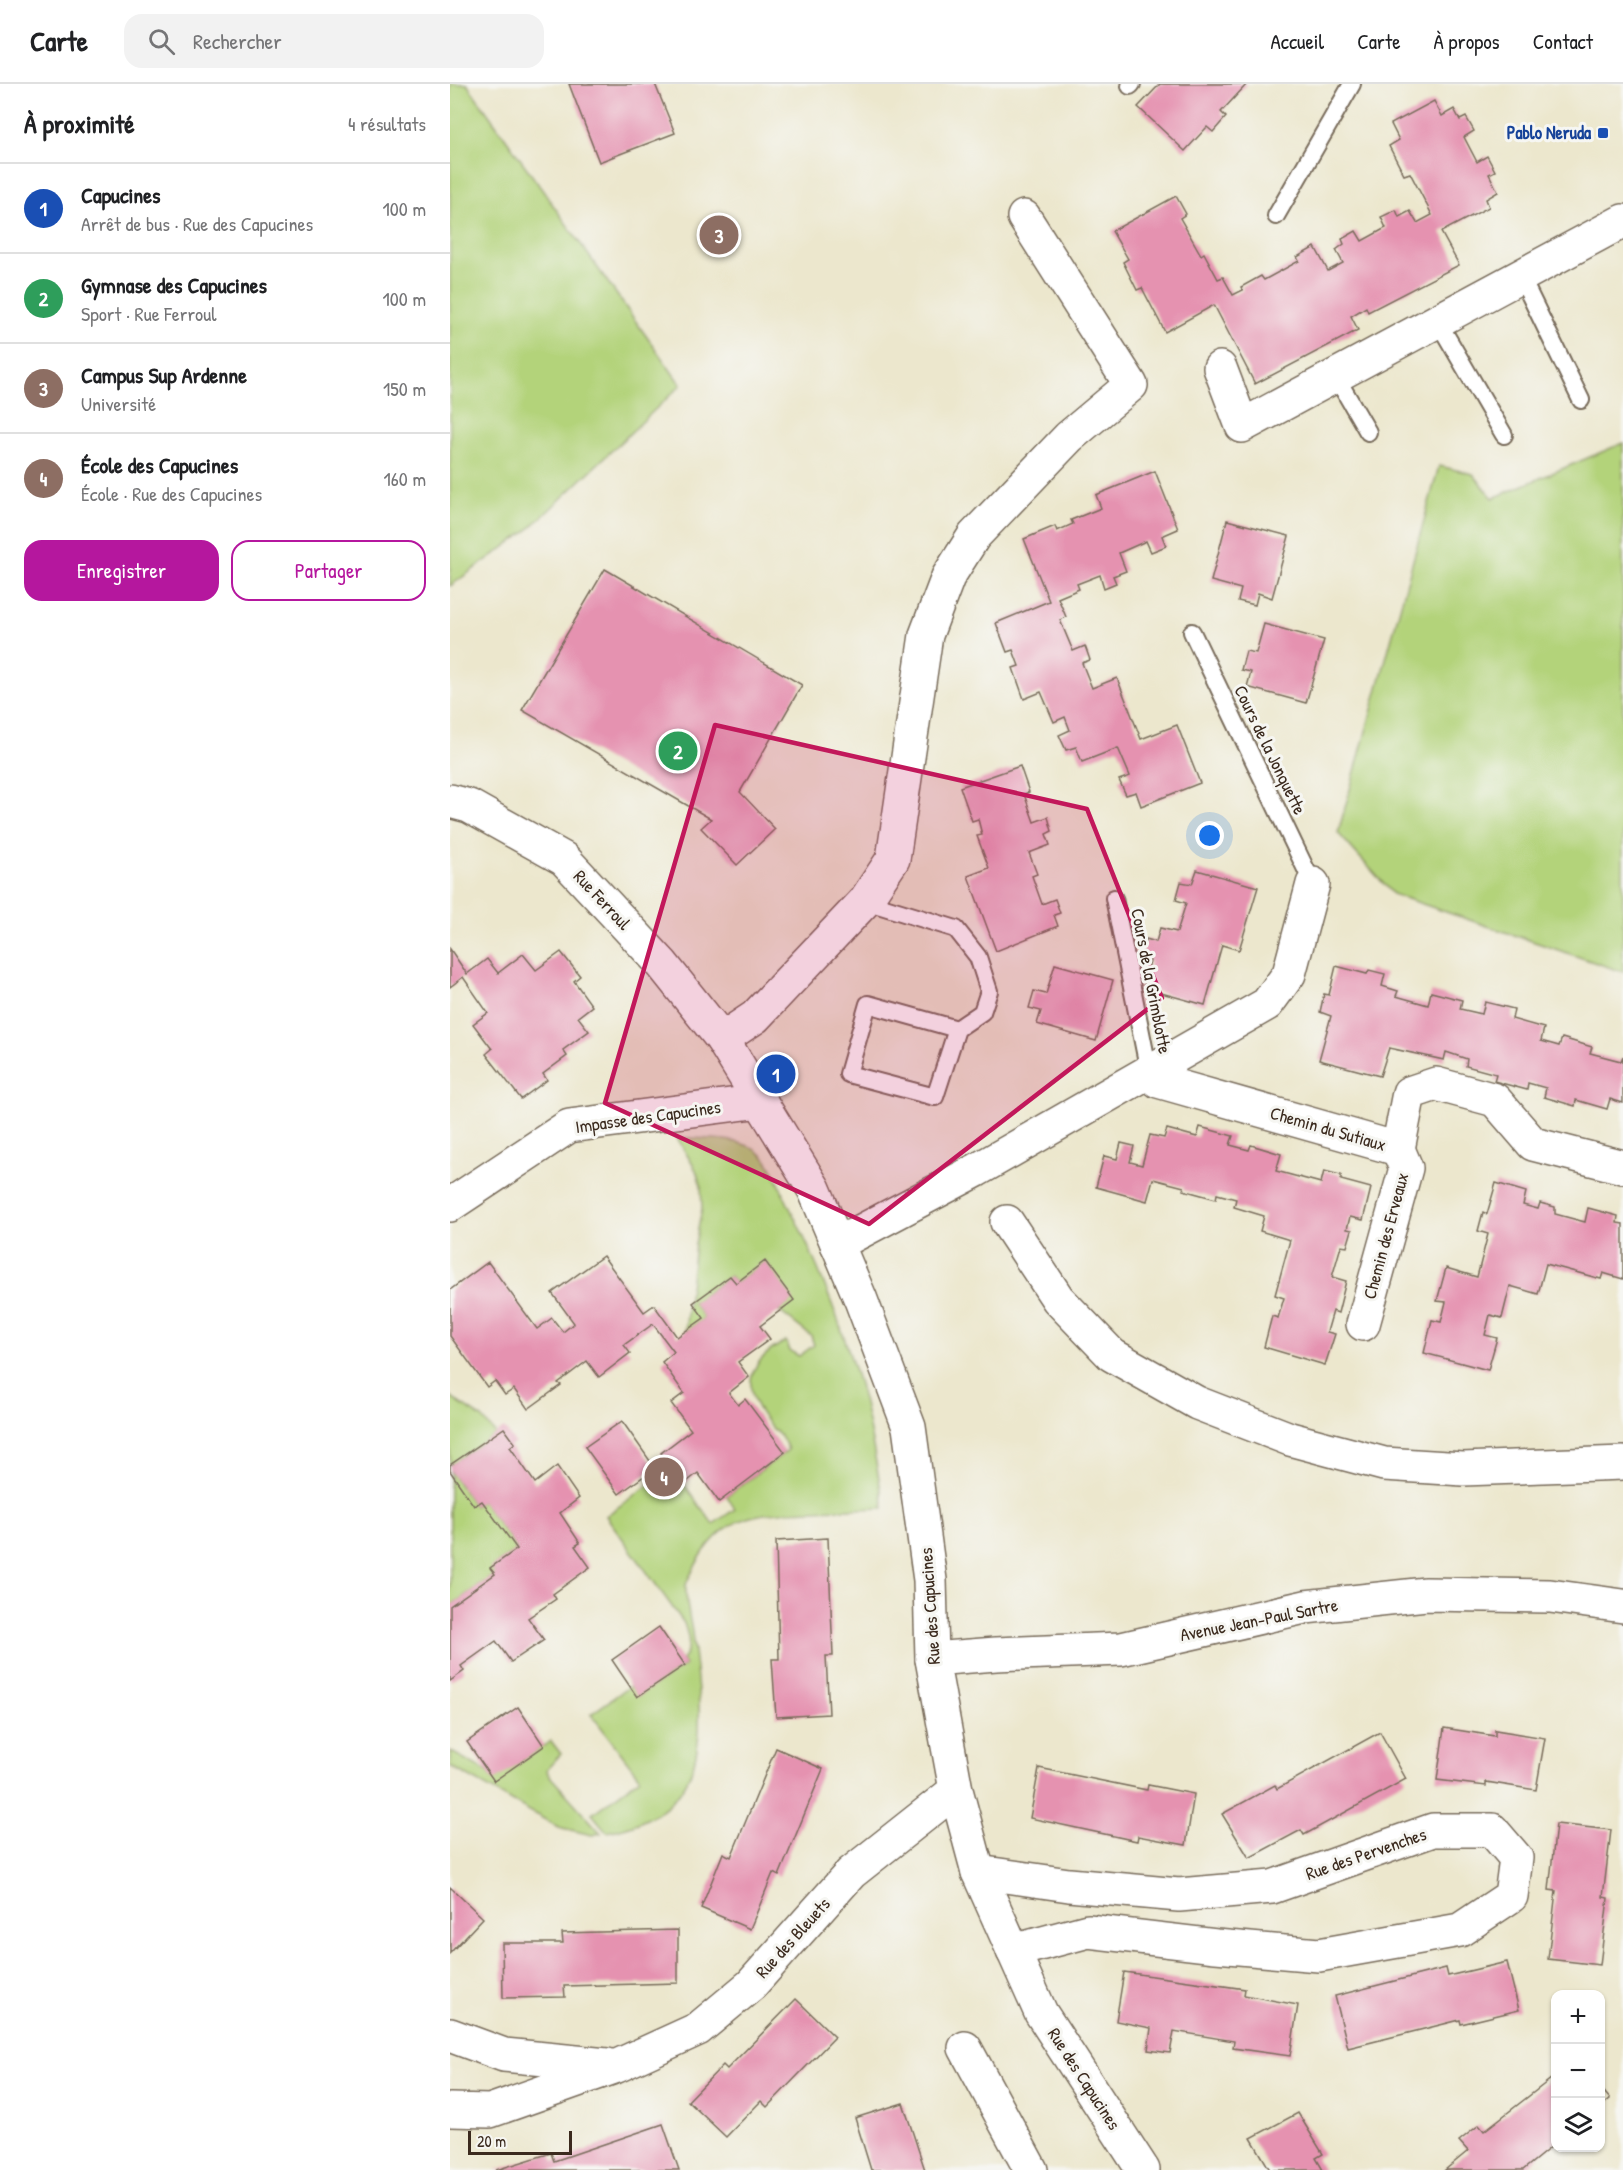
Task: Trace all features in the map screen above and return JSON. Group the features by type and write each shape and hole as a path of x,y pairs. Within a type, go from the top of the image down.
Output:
{"street":[{"path":"722,1039 755,1017 865,901 893,859 926,635 948,577 974,536 1061,445 1131,385 1024,217"},
{"path":"1220,368 1242,426 1623,221"},
{"name":"Rue Ferroul","path":"450,801 469,806 564,859 662,964 722,1039"},
{"path":"837,1244 978,1170 1267,1004 1289,974 1313,884"},
{"name":"Rue des Capucines","path":"722,1039 814,1189 861,1300 909,1427 930,1580 933,1659 956,1790 978,1872 1041,2013 1143,2170"},
{"name":"Chemin du Sutiaux","path":"1149,1072 1158,1081 1398,1149 1409,1093 1436,1084 1495,1100 1533,1143 1623,1167"},
{"name":"Impasse des Capucines","path":"450,1205 570,1126 761,1101"},
{"name":"Chemin des Erveaux","path":"1363,1324 1406,1168 1398,1149"},
{"path":"1007,1222 1058,1299 1112,1355 1197,1403 1290,1439 1384,1464 1464,1468 1623,1462"},
{"name":"Avenue Jean-Paul Sartre","path":"933,1659 1121,1648 1305,1607 1426,1594 1550,1596 1623,1606"},
{"name":"Rue des Bleuets","path":"450,2110 490,2111 617,2066 698,2029 751,1985 851,1873 956,1790"},
{"name":"Rue des Pervenches","path":"978,1872 1070,1885 1179,1895 1272,1887 1433,1830 1492,1830 1516,1858 1511,1896 1460,1930 1319,1955 1088,1931 1013,1951"},
{"path":"450,2035 504,2055 617,2066"},
{"path":"965,2048 1031,2170"}],"lane":[{"path":"1276,216 1352,84"},
{"path":"1520,275 1581,400"},
{"path":"1437,320 1504,435"},
{"path":"1335,375 1368,432"},
{"name":"Cours de la Jonquette","path":"1192,632 1313,884"},
{"name":"Cours de la Grimblotte","path":"1114,898 1149,1072"},
{"path":"865,901 956,929 978,957 988,991 982,1012 957,1029 935,1096 848,1074 868,1004 957,1029"}],"highlighted area":[{"path":"715,725 1087,809 1162,998 869,1224 605,1103"}],"green space":[{"path":"450,84 467,84 681,385 527,531 450,586"},
{"path":"1623,443 1623,972 1393,894 1338,833 1439,466 1473,474 1493,498"},
{"path":"677,1138 732,1141 753,1148 766,1159 819,1271 852,1361 867,1414 884,1508 762,1514 729,1526 709,1545 686,1586 699,1698 696,1757 686,1782 670,1804 644,1820 607,1832 592,1814 640,1778 591,1714 630,1686 638,1696 685,1665 682,1660 689,1642 684,1623 606,1516 672,1468 713,1524 735,1509 727,1496 788,1450 782,1437 772,1428 754,1399 751,1388 755,1367 762,1358 786,1341 790,1351 799,1356 814,1345 811,1336 779,1311 793,1300 765,1261 736,1283 730,1276 693,1303 704,1318 685,1332 695,1244 702,1209 701,1186 696,1170"},
{"path":"450,1397 482,1418 496,1434 450,1465"},
{"path":"450,1471 474,1506 482,1501 517,1549 491,1568 495,1574 450,1606"},
{"path":"551,1741 561,1754 547,1769 548,1774 601,1833 592,1835 558,1827 450,1766 450,1751 488,1772 494,1780"}],"building":[{"path":"569,84 655,84 675,133 599,162"},
{"path":"1160,84 1247,84 1221,112 1226,117 1213,132 1207,127 1185,151 1138,107"},
{"path":"1434,101 1442,116 1454,109 1460,120 1466,117 1474,131 1464,137 1477,162 1487,156 1495,171 1489,174 1498,192 1486,199 1489,207 1441,232 1459,265 1368,312 1366,307 1351,316 1358,330 1255,384 1214,305 1165,332 1142,288 1137,290 1123,262 1128,259 1112,231 1176,196 1186,214 1180,218 1201,255 1204,253 1218,279 1223,277 1233,295 1243,290 1241,287 1261,276 1264,280 1299,261 1297,257 1315,247 1328,271 1343,263 1336,250 1344,244 1342,239 1356,231 1362,241 1386,228 1381,217 1396,210 1399,217 1410,211 1417,223 1432,215 1410,173 1404,175 1389,146 1399,140 1391,124"},
{"path":"1155,471 1178,529 1162,536 1166,546 1151,552 1146,541 1119,553 1126,571 1113,576 1116,583 1104,588 1100,575 1077,584 1079,589 1058,598 1066,617 1060,620 1073,651 1085,646 1090,660 1082,663 1092,688 1117,678 1141,739 1177,725 1200,783 1141,806 1136,792 1126,795 1119,780 1130,776 1118,748 1082,762 1076,747 1066,750 1059,735 1070,730 1065,717 1054,722 1041,692 1024,699 1013,668 1019,666 1013,650 1007,652 996,623 1049,601 1024,539 1055,526 1057,531 1073,524 1071,520 1101,508 1096,495"},
{"path":"1227,520 1289,536 1272,598 1258,593 1255,605 1238,601 1241,589 1211,581"},
{"path":"605,569 802,685 740,792 775,829 737,865 701,828 711,819 522,710"},
{"path":"1264,624 1324,640 1306,703 1247,687 1251,672 1241,670 1246,651 1256,653"},
{"path":"1020,766 1029,792 1024,794 1034,822 1048,817 1052,831 1046,834 1050,845 1029,853 1037,874 1032,876 1042,904 1055,899 1060,913 1054,915 1058,926 996,951 968,876 989,868 977,836 982,835 978,819 972,821 960,787"},
{"path":"1197,870 1258,887 1239,950 1222,945 1205,1005 1143,988 1150,961 1140,957 1146,939 1156,942 1160,928 1177,932 1186,903 1176,900 1181,882 1192,884"},
{"path":"450,949 467,974 487,959 498,973 523,954 536,970 561,952 580,976 574,981 592,1006 578,1017 589,1031 563,1050 567,1056 543,1074 547,1080 521,1099 486,1054 492,1049 473,1024 488,1013 463,977 450,987"},
{"path":"1055,964 1113,980 1096,1041 1037,1024 1041,1011 1029,1008 1034,991 1046,994"},
{"path":"1336,966 1367,974 1369,970 1385,974 1382,986 1398,991 1396,996 1428,1005 1431,992 1462,1000 1460,1009 1482,1014 1485,1002 1514,1009 1512,1019 1544,1028 1541,1041 1559,1046 1562,1038 1592,1047 1590,1053 1621,1061 1623,1056 1623,1103 1610,1099 1607,1109 1576,1100 1575,1106 1544,1097 1546,1088 1528,1083 1527,1090 1494,1081 1496,1074 1466,1066 1467,1059 1446,1052 1444,1060 1389,1048 1380,1076 1319,1060 1331,1016 1320,1012 1324,994 1329,995"},
{"path":"1200,1127 1233,1136 1230,1145 1249,1150 1251,1145 1281,1154 1276,1171 1321,1183 1324,1171 1341,1175 1341,1180 1371,1188 1363,1220 1350,1217 1347,1229 1352,1230 1347,1247 1341,1246 1332,1277 1346,1281 1338,1313 1333,1311 1327,1332 1335,1334 1325,1365 1264,1347 1272,1316 1278,1318 1284,1298 1275,1295 1290,1240 1260,1231 1264,1216 1234,1207 1236,1199 1217,1194 1216,1199 1153,1179 1147,1201 1096,1187 1104,1156 1117,1159 1121,1143 1134,1146 1130,1162 1142,1165 1150,1135 1164,1138 1167,1129 1197,1137"},
{"path":"1496,1183 1526,1192 1523,1205 1538,1209 1540,1203 1555,1207 1555,1214 1585,1222 1588,1208 1618,1216 1617,1223 1623,1224 1623,1279 1603,1273 1601,1279 1546,1264 1538,1294 1510,1286 1502,1318 1490,1315 1485,1335 1497,1338 1488,1370 1424,1353 1432,1320 1441,1322 1446,1302 1437,1301 1446,1268 1477,1277 1488,1234 1478,1231 1483,1212 1487,1214"},
{"path":"603,1256 644,1312 654,1305 677,1337 704,1318 693,1303 730,1276 736,1283 765,1261 794,1300 760,1326 770,1339 738,1362 749,1377 729,1393 738,1405 745,1399 785,1452 719,1502 698,1473 684,1484 661,1453 691,1430 671,1403 684,1393 662,1362 674,1352 653,1324 624,1345 630,1353 599,1377 587,1361 558,1383 561,1385 528,1409 514,1389 505,1395 495,1381 487,1387 450,1336 450,1290 488,1262 537,1329 552,1318 563,1332 574,1323 552,1293"},
{"path":"622,1421 655,1468 619,1494 585,1447"},
{"path":"504,1428 515,1443 510,1447 535,1483 557,1466 579,1498 560,1513 580,1543 575,1546 590,1567 553,1594 556,1599 528,1618 544,1640 511,1662 496,1641 461,1666 464,1671 450,1681 450,1606 495,1574 490,1568 517,1549 482,1501 474,1506 450,1471 450,1465"},
{"path":"828,1538 833,1656 826,1656 829,1714 776,1717 772,1659 779,1659 776,1541"},
{"path":"659,1627 685,1665 637,1697 612,1660"},
{"path":"518,1707 544,1746 494,1781 467,1742"},
{"path":"1444,1728 1495,1736 1495,1730 1545,1738 1536,1790 1486,1782 1486,1786 1437,1780"},
{"path":"1380,1732 1406,1779 1304,1835 1301,1830 1249,1858 1222,1814 1275,1785 1277,1789"},
{"path":"776,1748 823,1769 779,1876 773,1873 750,1929 701,1908 723,1853 731,1857"},
{"path":"1039,1768 1147,1790 1148,1785 1194,1794 1186,1845 1138,1836 1137,1841 1030,1818"},
{"path":"1556,1824 1611,1830 1603,1897 1608,1898 1600,1965 1548,1959 1556,1891 1549,1890"},
{"path":"450,1887 483,1918 450,1953"},
{"path":"678,1930 678,1983 564,1986 565,1997 503,1998 502,1943 563,1943 562,1933"},
{"path":"1507,1962 1519,2010 1461,2024 1460,2020 1348,2048 1335,1996 1446,1968 1448,1976"},
{"path":"1124,1972 1245,1989 1244,1995 1298,2005 1290,2056 1233,2048 1234,2041 1174,2031 1170,2053 1148,2050 1151,2028 1116,2021"},
{"path":"796,1999 835,2037 767,2107 761,2101 726,2137 688,2101 723,2065 727,2069"},
{"path":"1551,2079 1551,2147 1523,2170 1445,2170 1468,2151 1459,2141 1479,2125 1484,2131"},
{"path":"1605,2093 1610,2099 1605,2103"},
{"path":"903,2103 925,2170 871,2170 855,2118"},
{"path":"1298,2113 1323,2154 1316,2158 1323,2170 1270,2170 1251,2138"},
{"path":"663,2124 679,2170 496,2170 551,2153 554,2161"}],"place":[{"name":"Pablo Neruda","path":"1603,133"},
{"name":"Campus Sup Ardenne","path":"719,235"},
{"name":"Gymnase des Capucines","path":"678,751"},
{"name":"Capucines","path":"776,1074"},
{"name":"École des Capucines","path":"664,1477"}]}
